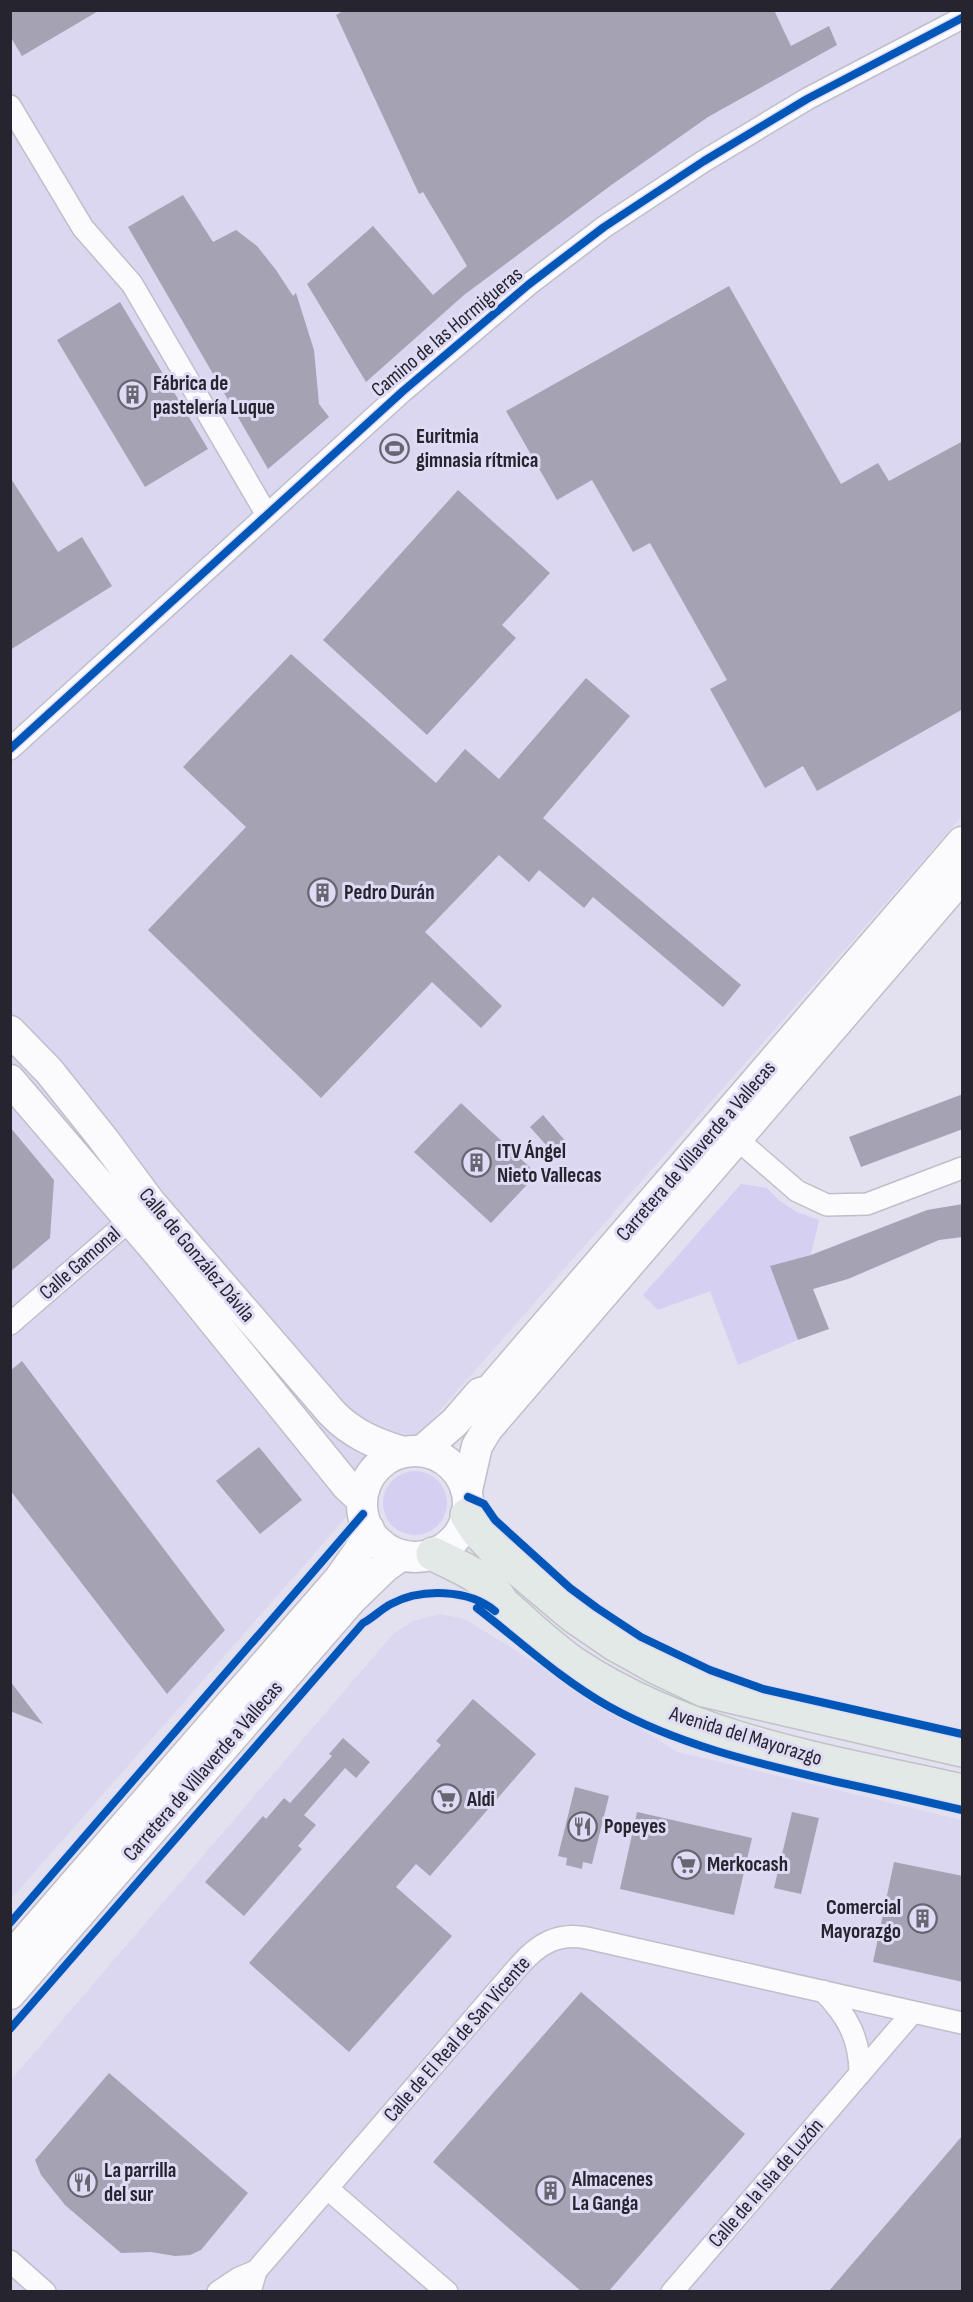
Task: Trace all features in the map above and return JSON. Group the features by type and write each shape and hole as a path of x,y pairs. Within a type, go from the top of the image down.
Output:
{"main road":[{"name":"Carretera de Villaverde a Vallecas","path":"412,1452 455,1422 480,1393 490,1390 963,842"},
{"name":"Carretera de Villaverde a Vallecas","path":"467,1502 477,1446 488,1428 963,877"},
{"name":"Calle de González Dávila","path":"10,1031 63,1088 104,1140 160,1255 347,1486 362,1500"},
{"name":"Calle de González Dávila","path":"10,1080 140,1211 338,1420 368,1440 412,1452"},
{"path":"412,1452 437,1455 450,1464 460,1476 467,1502 461,1531 449,1545 434,1554 414,1557 402,1555 383,1545 369,1529 363,1514 362,1500 366,1483 375,1469 388,1459 412,1452"},
{"name":"Avenida del Mayorazgo","path":"467,1502 478,1532 493,1548 575,1617 613,1643 656,1667 704,1690 963,1750"},
{"name":"Carretera de Villaverde a Vallecas","path":"10,1958 340,1578 359,1551 369,1529"},
{"name":"Avenida del Mayorazgo","path":"434,1554 476,1576 497,1594 501,1604 577,1666 639,1701 693,1724 786,1752 963,1791"},
{"name":"Carretera de Villaverde a Vallecas","path":"10,1994 351,1600 385,1567 402,1555"}],"street":[{"name":"Camino de las Hormigueras","path":"10,748 403,391 485,320 604,227 704,161 807,99 963,18"},
{"path":"10,106 83,228 132,284 267,515"},
{"path":"738,1140 797,1191 827,1205 867,1204 963,1168"},
{"name":"Calle Gamonal","path":"10,1324 140,1211"},
{"name":"Calle de El Real de San Vicente","path":"249,2292 256,2271 525,1959 549,1941 574,1935 963,2023"},
{"path":"823,1991 837,2005 853,2029 860,2057 860,2074"},
{"name":"Calle de la Isla de Luzón","path":"672,2292 914,2012"},
{"path":"328,2189 447,2292"},
{"path":"10,2261 45,2292"},
{"name":"Calle de El Real de San Vicente","path":"218,2292 239,2278 256,2271"}],"shaded area":[{"path":"11,11 962,11 962,816 11,1899"},
{"path":"741,1184 767,1188 780,1201 797,1212 819,1220 811,1255 771,1267 798,1340 738,1365 710,1291 658,1310 643,1295"},
{"path":"409,1471 421,1471 438,1480 445,1491 447,1503 445,1515 438,1526 421,1535 409,1535 397,1530 388,1521 383,1509 383,1497 388,1485 397,1476"},
{"path":"440,1614 465,1619 678,1752 962,1820 962,2291 11,2292 11,2080 393,1634 413,1621"}],"building":[{"path":"10,10 100,10 22,56 10,36"},
{"path":"345,10 774,10 791,46 829,26 837,45 708,117 610,186 464,295 366,382 307,284 373,226 433,295 467,266 423,192 419,194 336,15"},
{"path":"183,195 213,242 236,230 257,246 293,296 296,293 314,350 319,404 329,417 268,469 128,227"},
{"path":"729,286 841,484 878,463 889,481 963,441 963,709 817,791 803,766 765,788 710,689 727,680 650,543 633,552 592,480 557,500 506,411"},
{"name":"Fábrica de pastelería Luque","path":"120,302 208,449 145,487 57,340"},
{"path":"10,477 58,552 82,537 112,586 10,650"},
{"path":"458,490 550,573 502,625 516,638 427,735 323,640"},
{"name":"Pedro Durán","path":"291,654 436,783 465,749 499,779 586,678 630,716 543,818 741,985 723,1007 593,897 584,908 539,870 529,882 499,855 425,932 502,1006 481,1028 432,982 321,1098 148,930 246,827 183,767"},
{"path":"963,1094 963,1129 861,1167 849,1137"},
{"name":"ITV Ángel Nieto Vallecas","path":"461,1103 537,1174 491,1223 414,1152"},
{"path":"543,1115 568,1144 555,1155 530,1127"},
{"path":"10,1127 54,1180 50,1238 10,1272"},
{"path":"963,1204 963,1237 939,1240 848,1279 813,1289 829,1329 798,1340 770,1266 811,1255 927,1210"},
{"path":"22,1361 225,1630 167,1694 10,1490 10,1371"},
{"path":"259,1447 302,1500 260,1534 216,1481"},
{"path":"10,1681 43,1724 10,1711"},
{"path":"473,1699 536,1754 430,1876 416,1864 396,1887 452,1936 349,2052 249,1963 441,1745 436,1741"},
{"path":"343,1738 370,1762 356,1778 345,1768 304,1815 316,1825 298,1846 302,1849 244,1916 205,1882 263,1816 266,1819 284,1798 290,1803 332,1756 329,1754"},
{"name":"Popeyes","path":"575,1787 609,1796 592,1864 583,1862 582,1869 566,1865 567,1858 558,1856"},
{"name":"Merkocash","path":"637,1812 752,1838 734,1915 620,1889"},
{"path":"792,1812 819,1818 801,1894 774,1888"},
{"name":"Comercial Mayorazgo","path":"894,1862 963,1876 963,1982 873,1962"},
{"path":"581,1992 745,2134 608,2292 582,2292 433,2162"},
{"path":"109,2073 248,2193 201,2250 190,2255 175,2256 151,2252 121,2253 65,2205 41,2175 35,2160"},
{"path":"963,2135 963,2292 828,2292"}],"cycle path":[{"path":"10,749 403,391 528,285 604,227 704,161 807,99 962,18"},
{"path":"468,1497 484,1504 495,1520 570,1588 641,1637 710,1670 763,1689 962,1734"},
{"path":"10,1923 363,1514"},
{"path":"10,2029 363,1623 391,1604 416,1595 430,1593 472,1598 495,1611"},
{"path":"477,1608 557,1672 590,1695 662,1732 775,1767 962,1810"}],"place":[{"name":"Fábrica de pastelería Luque","path":"132,395"},
{"name":"Euritmia gimnasia rítmica","path":"395,448"},
{"name":"Pedro Durán","path":"323,892"},
{"name":"ITV Ángel Nieto Vallecas","path":"476,1163"},
{"name":"Aldi","path":"446,1799"},
{"name":"Popeyes","path":"583,1826"},
{"name":"Merkocash","path":"686,1864"},
{"name":"Comercial Mayorazgo","path":"922,1919"},
{"name":"La parrilla del sur","path":"83,2182"},
{"name":"Almacenes La Ganga","path":"551,2191"}]}
